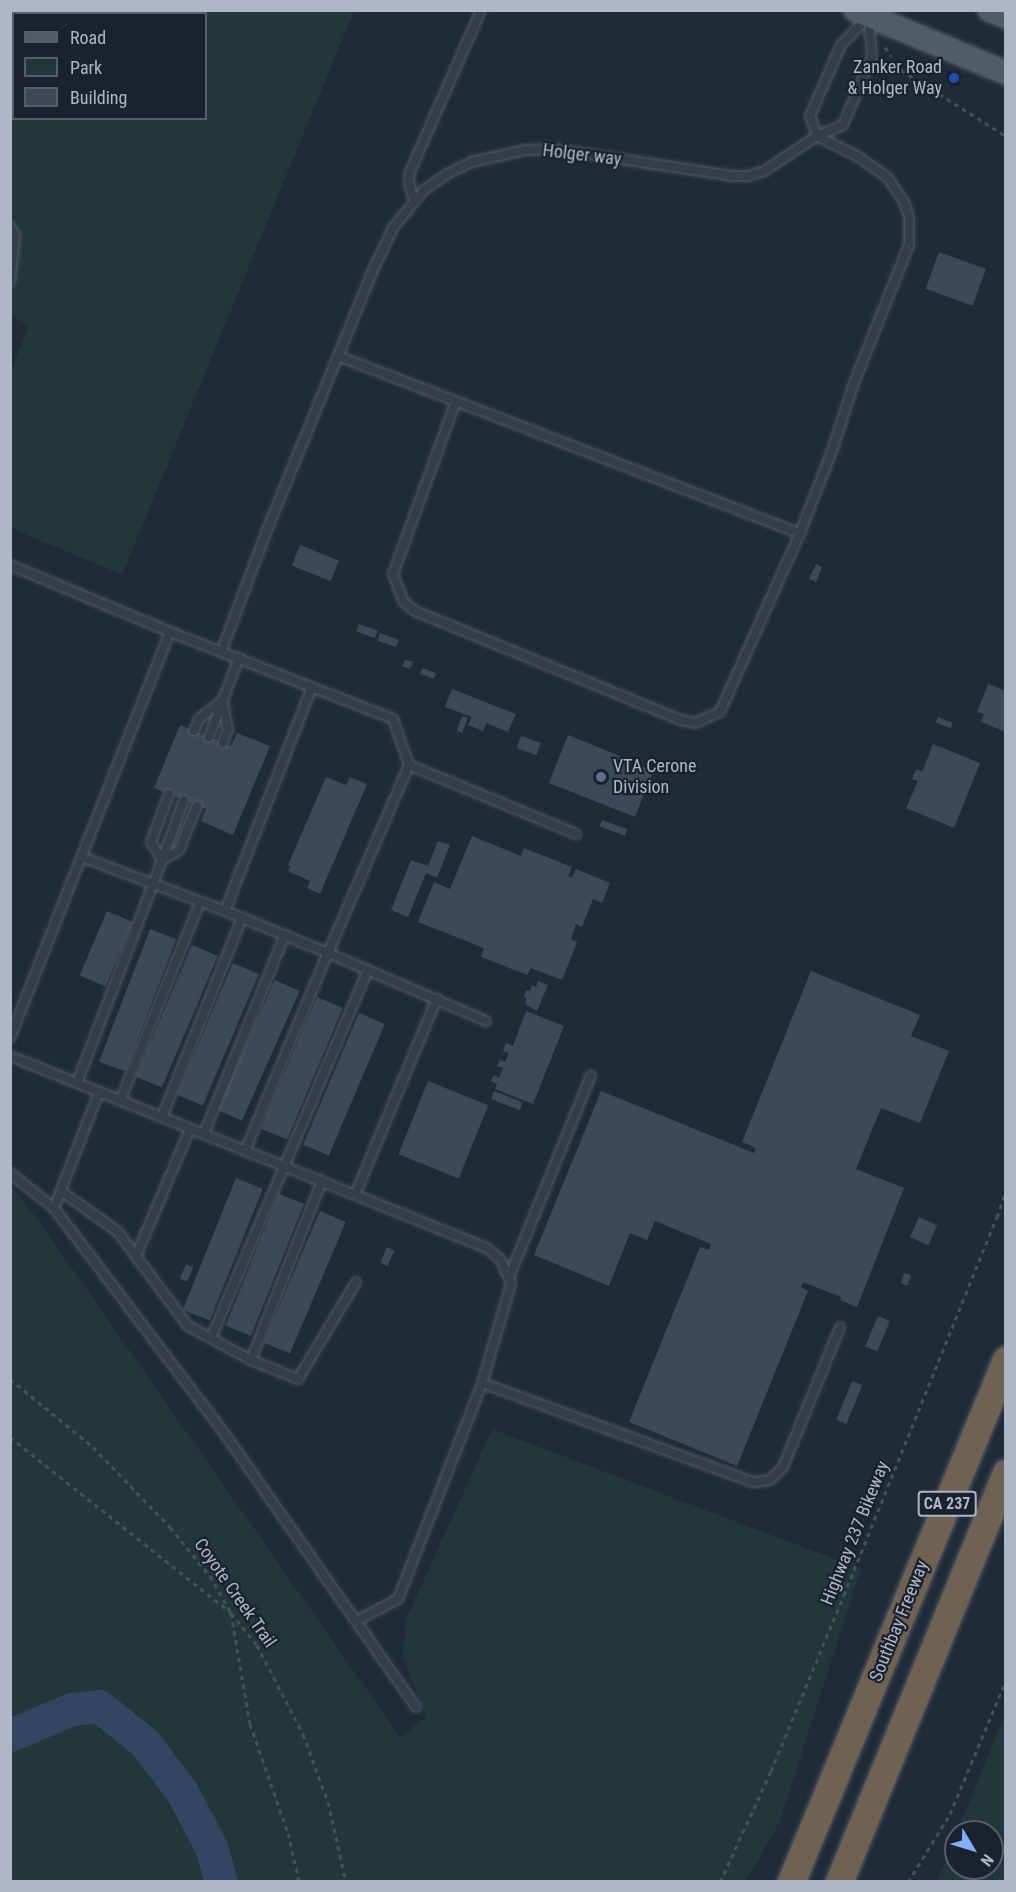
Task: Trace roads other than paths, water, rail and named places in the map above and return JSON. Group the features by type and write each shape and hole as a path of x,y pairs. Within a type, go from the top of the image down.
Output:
{"highway":[{"name":"Southbay Freeway","path":"791,1881 1005,1360"},
{"path":"838,1881 1005,1473"},
{"path":"858,1881 1005,1519"}],"main road":[{"path":"989,10 1005,17"},
{"path":"862,13 1005,73"}],"lane":[{"path":"414,201 409,182 410,172 481,10"},
{"path":"456,401 393,574 404,602 415,611 681,720 695,723 720,712 800,533 909,245 909,217 904,202 887,177 856,156 817,136 810,116 841,45 862,13"},
{"path":"817,136 843,125 873,56 862,13"},
{"name":"Holger way","path":"222,650 338,356 393,228 414,201 447,174 498,154 554,149 732,176 748,176 764,171 817,136"},
{"path":"10,226 15,236 10,282"},
{"path":"338,356 800,533"},
{"path":"10,564 170,632 222,650 393,719 409,765 245,1151"},
{"path":"10,1038 170,632"},
{"path":"209,737 238,657"},
{"path":"225,911 312,687"},
{"path":"194,731 199,719 223,701"},
{"path":"223,701 228,729 223,743"},
{"path":"409,765 576,834"},
{"path":"162,860 151,842 169,794"},
{"path":"77,1083 184,800"},
{"path":"162,860 179,850 197,806"},
{"path":"82,857 285,935 437,998 486,1021"},
{"path":"120,1101 200,902"},
{"path":"162,1117 242,918"},
{"path":"204,1134 285,935"},
{"path":"211,1338 368,970"},
{"path":"355,1195 437,998"},
{"path":"10,1056 487,1248 501,1260 510,1275"},
{"path":"356,1621 398,1599 482,1383 510,1293 510,1275 591,1076"},
{"path":"54,1208 99,1092"},
{"path":"136,1256 190,1129"},
{"path":"10,1173 54,1208 227,1437 416,1707"},
{"path":"251,1360 322,1181"},
{"path":"61,1191 118,1232 188,1326 251,1360 298,1379 356,1282"},
{"path":"482,1383 762,1483 770,1480 783,1467 840,1326"}],"waterway":[{"path":"10,1735 72,1709 99,1706 145,1743 182,1792 211,1847 221,1882"}],"place":[{"name":"Zanker Road & Holger Way","path":"954,78"},
{"name":"VTA Cerone Division","path":"601,777"}]}
